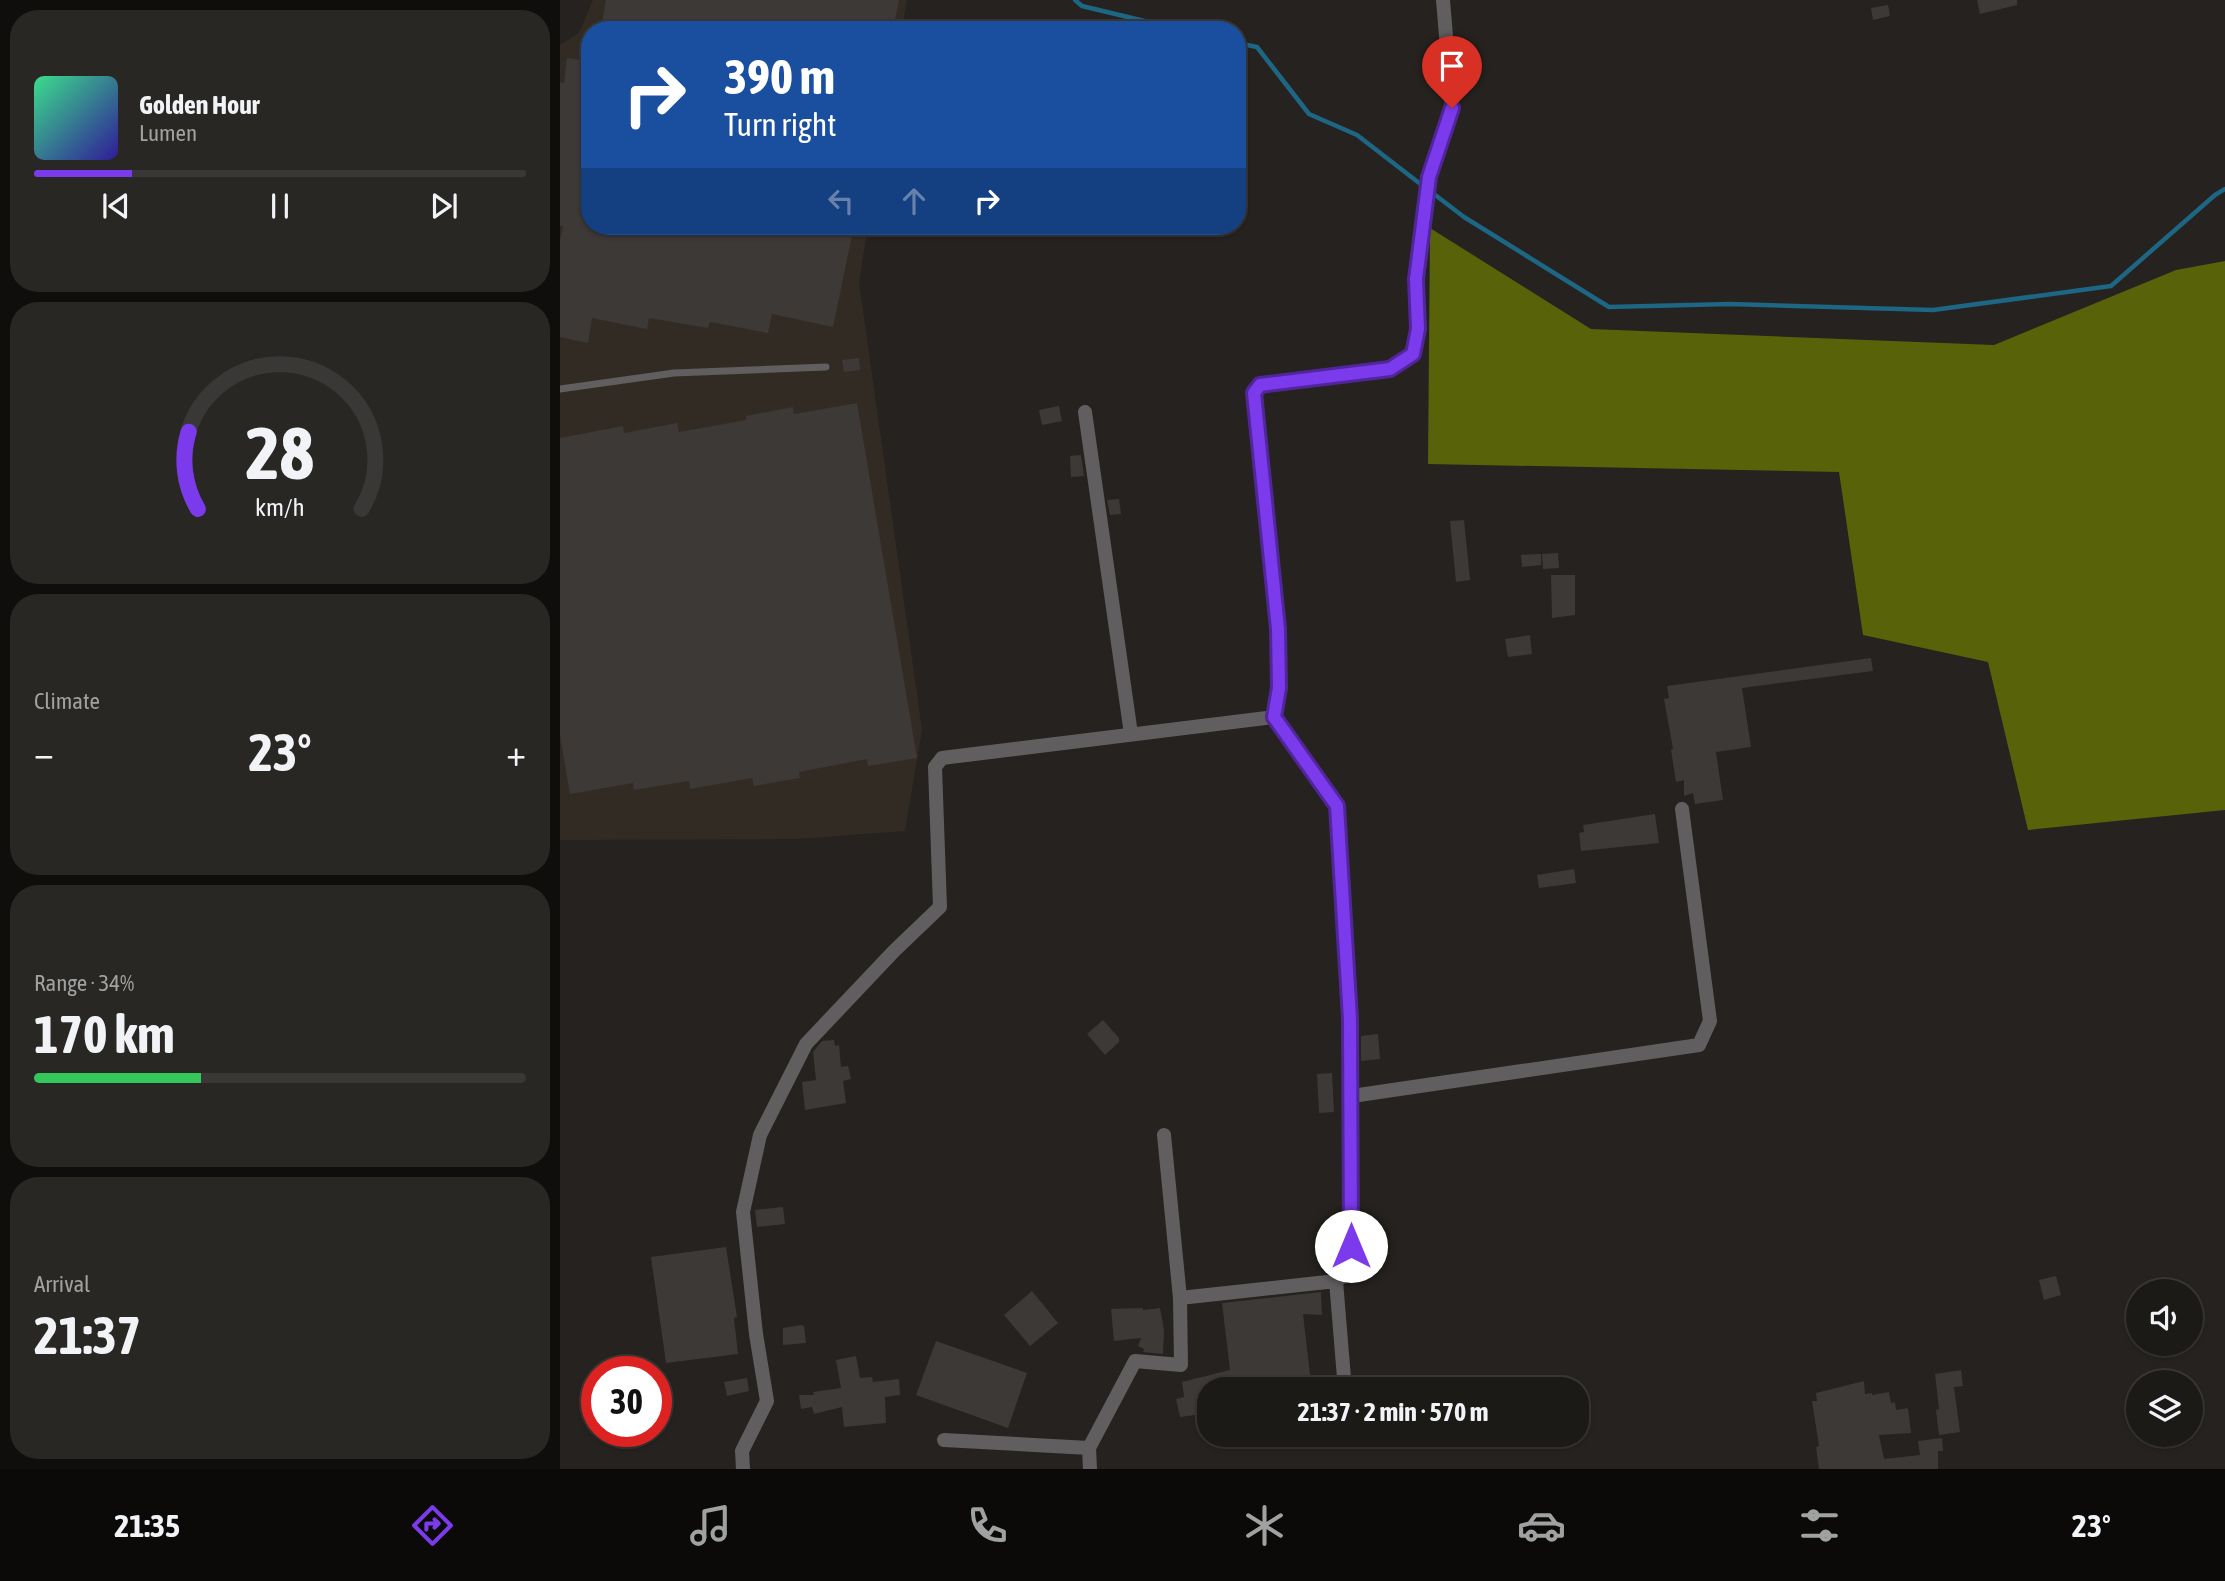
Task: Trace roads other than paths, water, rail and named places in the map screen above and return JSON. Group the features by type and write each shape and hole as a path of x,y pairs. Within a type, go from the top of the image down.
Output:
{"street":[{"path":"1180,1298 1336,1281 1351,1271 1350,1019 1337,806 1274,717 1279,688 1278,629 1254,393 1260,385 1390,369 1413,354 1418,329 1416,279 1429,177 1452,108 1443,0"},
{"path":"1085,412 1130,734"},
{"path":"743,1469 742,1451 767,1401 756,1334 743,1212 760,1135 806,1044 894,951 940,907 935,767 942,758 1274,717"},
{"path":"1352,1096 1699,1045 1710,1021 1682,809"},
{"path":"1090,1469 1089,1448 1135,1361 1181,1365 1180,1298 1164,1135"},
{"path":"1336,1281 1344,1377"},
{"path":"944,1440 1089,1448"}],"lane":[{"path":"560,389 674,373 825,367"}],"waterway":[{"path":"1075,0 1082,6 1144,21"},
{"path":"1246,45 1257,47 1309,114 1357,135 1423,186"},
{"path":"1430,191 1464,217 1609,307 1730,304 1933,310 2111,286 2225,189"}]}
